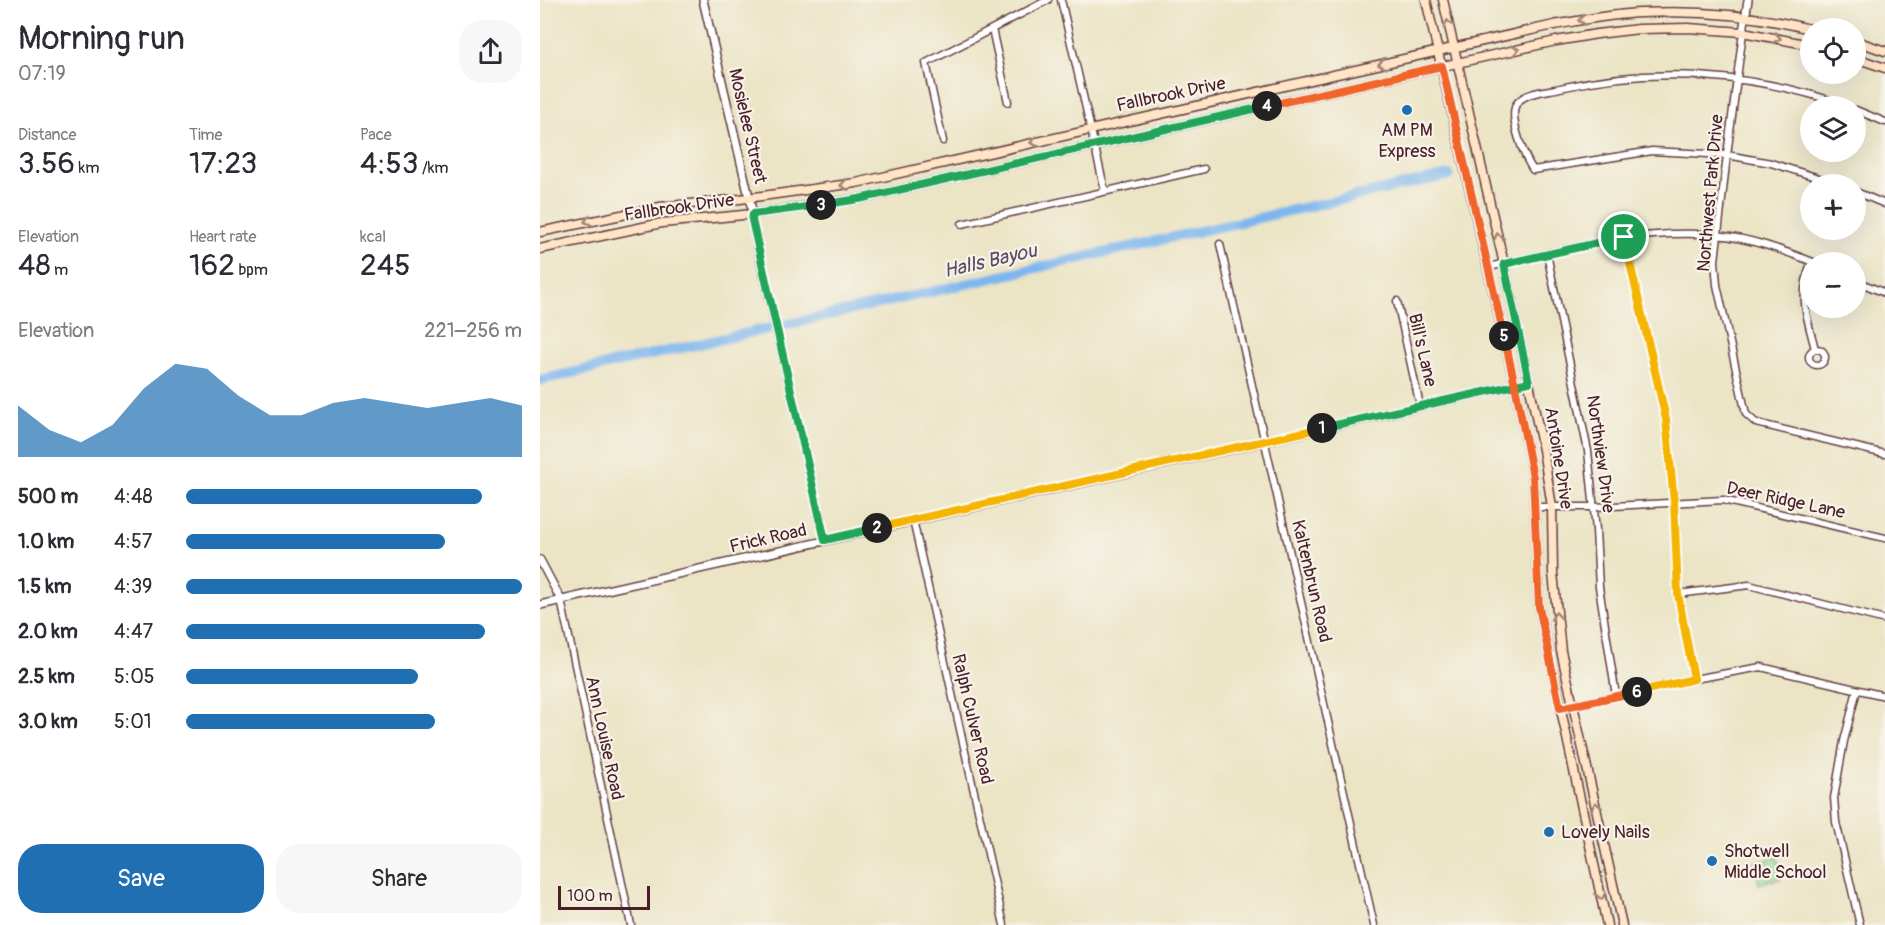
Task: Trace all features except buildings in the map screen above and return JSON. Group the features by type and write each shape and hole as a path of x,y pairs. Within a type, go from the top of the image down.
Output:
{"main road":[{"name":"Antoine Drive","path":"1426,0 1515,385 1533,477 1539,607 1607,925"},
{"name":"Antoine Drive","path":"1443,0 1544,450 1552,507 1552,573 1561,651 1622,925"},
{"name":"Fallbrook Drive","path":"540,232 660,207 749,198 856,183 1554,25 1639,13 1688,12 1745,16 1800,27"},
{"name":"Fallbrook Drive","path":"540,249 662,223 753,214 859,199 1556,41 1639,28 1688,28 1743,32 1800,43"},
{"path":"1866,44 1885,51"},
{"path":"1866,61 1885,68"},
{"path":"1284,86 1287,101"},
{"path":"1595,867 1608,864"}],"street":[{"name":"Mosielee Street","path":"703,0 825,540"},
{"path":"943,141 926,63 1048,0"},
{"path":"1061,0 1105,192"},
{"name":"Northwest Park Drive","path":"1748,0 1736,79 1715,261 1716,285 1746,414 1751,420 1762,425 1885,454"},
{"path":"992,29 1008,102"},
{"path":"1806,174 1771,163 1727,155 1652,151 1533,170 1523,153 1513,113 1519,100 1554,89 1644,75 1736,79 1815,96"},
{"path":"1866,114 1885,122"},
{"path":"962,224 1204,169"},
{"path":"1866,196 1885,204"},
{"path":"1489,267 1624,237 1691,233 1718,235 1767,245 1800,258"},
{"path":"1624,237 1666,419 1674,502 1678,594 1694,679"},
{"name":"Kaltenbrun Road","path":"1220,244 1374,925"},
{"name":"Northview Drive","path":"1547,254 1588,451 1599,587 1616,696"},
{"path":"1866,284 1885,293"},
{"name":"Bill's Lane","path":"1397,301 1420,406"},
{"path":"1808,318 1815,349"},
{"name":"Frick Road","path":"540,604 1529,382"},
{"name":"Deer Ridge Lane","path":"1535,507 1594,507 1723,500 1885,538"},
{"name":"Ralph Culver Road","path":"913,520 1004,925"},
{"name":"Ann Louise Road","path":"540,560 561,600 631,925"},
{"path":"1678,594 1749,585 1885,620"},
{"path":"1560,708 1761,667 1885,696"},
{"path":"1857,690 1844,741 1834,798 1836,822 1860,925"}],"green space":[{"path":"1777,857 1782,878 1772,881 1767,859"},
{"path":"1764,860 1769,881 1759,884 1754,862"}],"waterway":[{"name":"Halls Bayou","path":"540,380 1449,175"}],"place":[{"name":"AM PM Express","path":"1407,110"},
{"name":"Lovely Nails","path":"1549,832"},
{"name":"Shotwell Middle School","path":"1712,861"}],"route":[{"path":"1624,237 1504,264 1529,382 1515,385 1482,393 1435,402 825,540 752,220 753,214 859,199 1442,66 1489,267 1515,385 1533,477 1539,607 1560,708 1694,679 1678,594 1674,502 1666,419 1624,237"}]}
